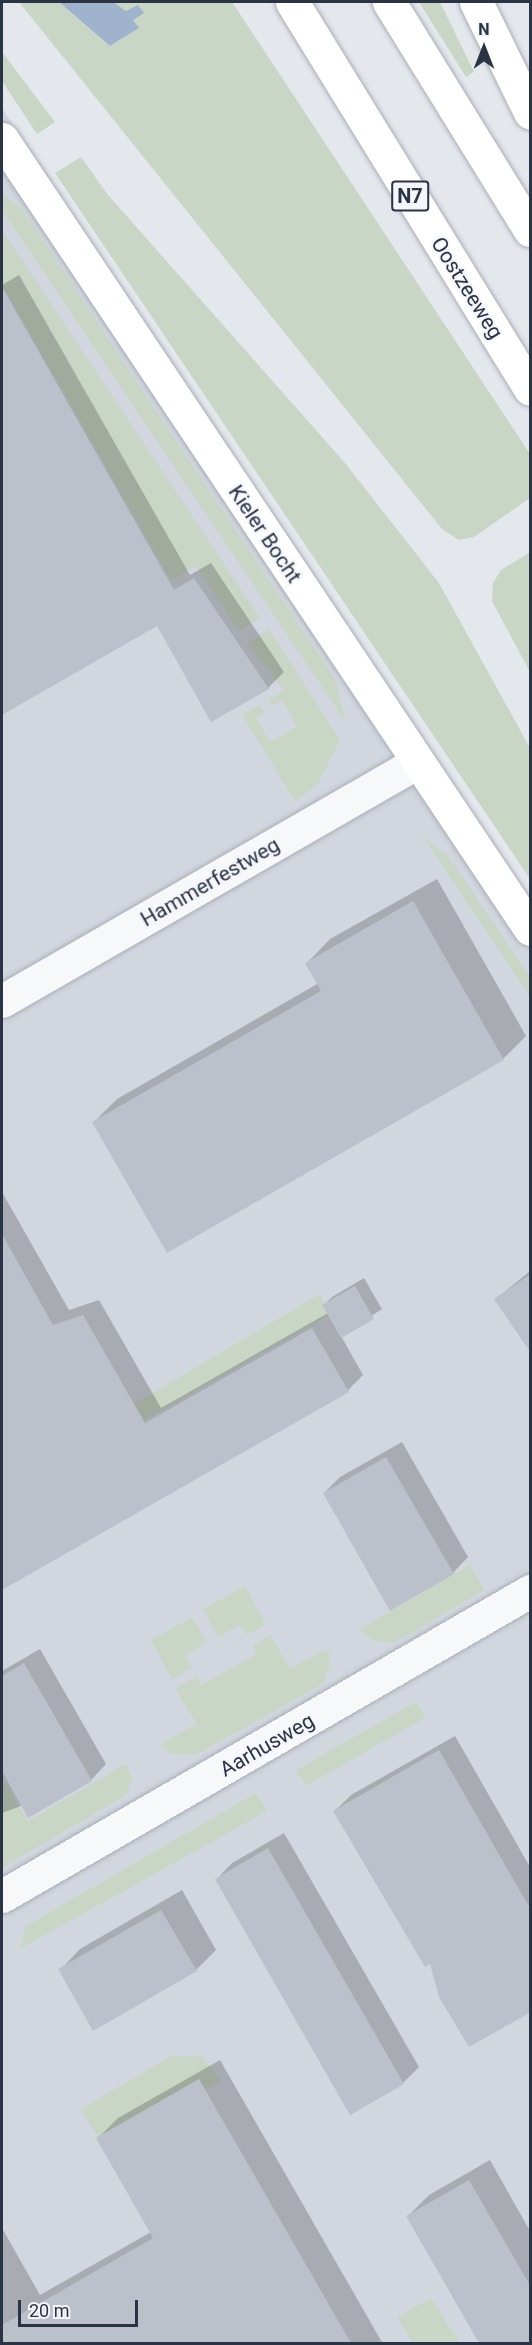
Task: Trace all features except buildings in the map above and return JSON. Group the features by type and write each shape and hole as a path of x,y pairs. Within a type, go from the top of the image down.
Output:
{"main road":[{"name":"Oostzeeweg","path":"292,2 531,389"},
{"path":"389,2 531,230"},
{"path":"476,2 531,112"},
{"name":"Kieler Bocht","path":"2,139 417,762 531,929"}],"street":[{"name":"Hammerfestweg","path":"2,1001 417,762"},
{"name":"Aarhusweg","path":"2,1896 531,1591"}],"shaded area":[{"path":"2,108 530,900 530,2343 2,2343"}],"green space":[{"path":"19,2 59,2 110,46 139,28 113,2 232,2 530,454 530,498 474,537 459,540 442,529"},
{"path":"419,2 440,2 474,72 466,77"},
{"path":"2,52 55,122 37,134 2,81"},
{"path":"81,157 108,195 345,463 439,583 530,748 530,879 55,173"},
{"path":"2,193 23,210 336,681 345,721 2,210"},
{"path":"2,230 260,618 239,631 196,566 171,581 2,285"},
{"path":"530,552 530,672 492,601 493,583 501,570"},
{"path":"269,629 340,740 318,784 295,801 242,715 260,705 264,713 257,718 270,742 297,727 282,700 272,706 268,700 284,690 247,644"},
{"path":"423,837 448,856 530,977 530,997"},
{"path":"320,1294 331,1314 2,1501 2,1482"},
{"path":"470,1565 484,1590 394,1643 372,1640 360,1629"},
{"path":"245,1586 266,1625 247,1635 240,1625 218,1637 203,1609"},
{"path":"192,1617 207,1643 185,1656 192,1668 172,1679 151,1640"},
{"path":"271,1635 290,1669 327,1648 330,1663 324,1683 196,1755 170,1754 161,1744 197,1724 175,1689 196,1677 201,1685 257,1654 252,1646"},
{"path":"416,1702 425,1718 306,1786 296,1770"},
{"path":"126,1764 133,1779 126,1795 2,1868 2,1777 28,1821"},
{"path":"256,1793 267,1811 20,1949 26,1926"},
{"path":"171,2056 202,2056 221,2081 206,2090 199,2079 98,2137 81,2109"},
{"path":"431,2298 460,2343 413,2343 397,2317"}],"water":[{"path":"59,2 113,2 126,11 138,5 144,13 133,20 139,28 110,46"}]}
